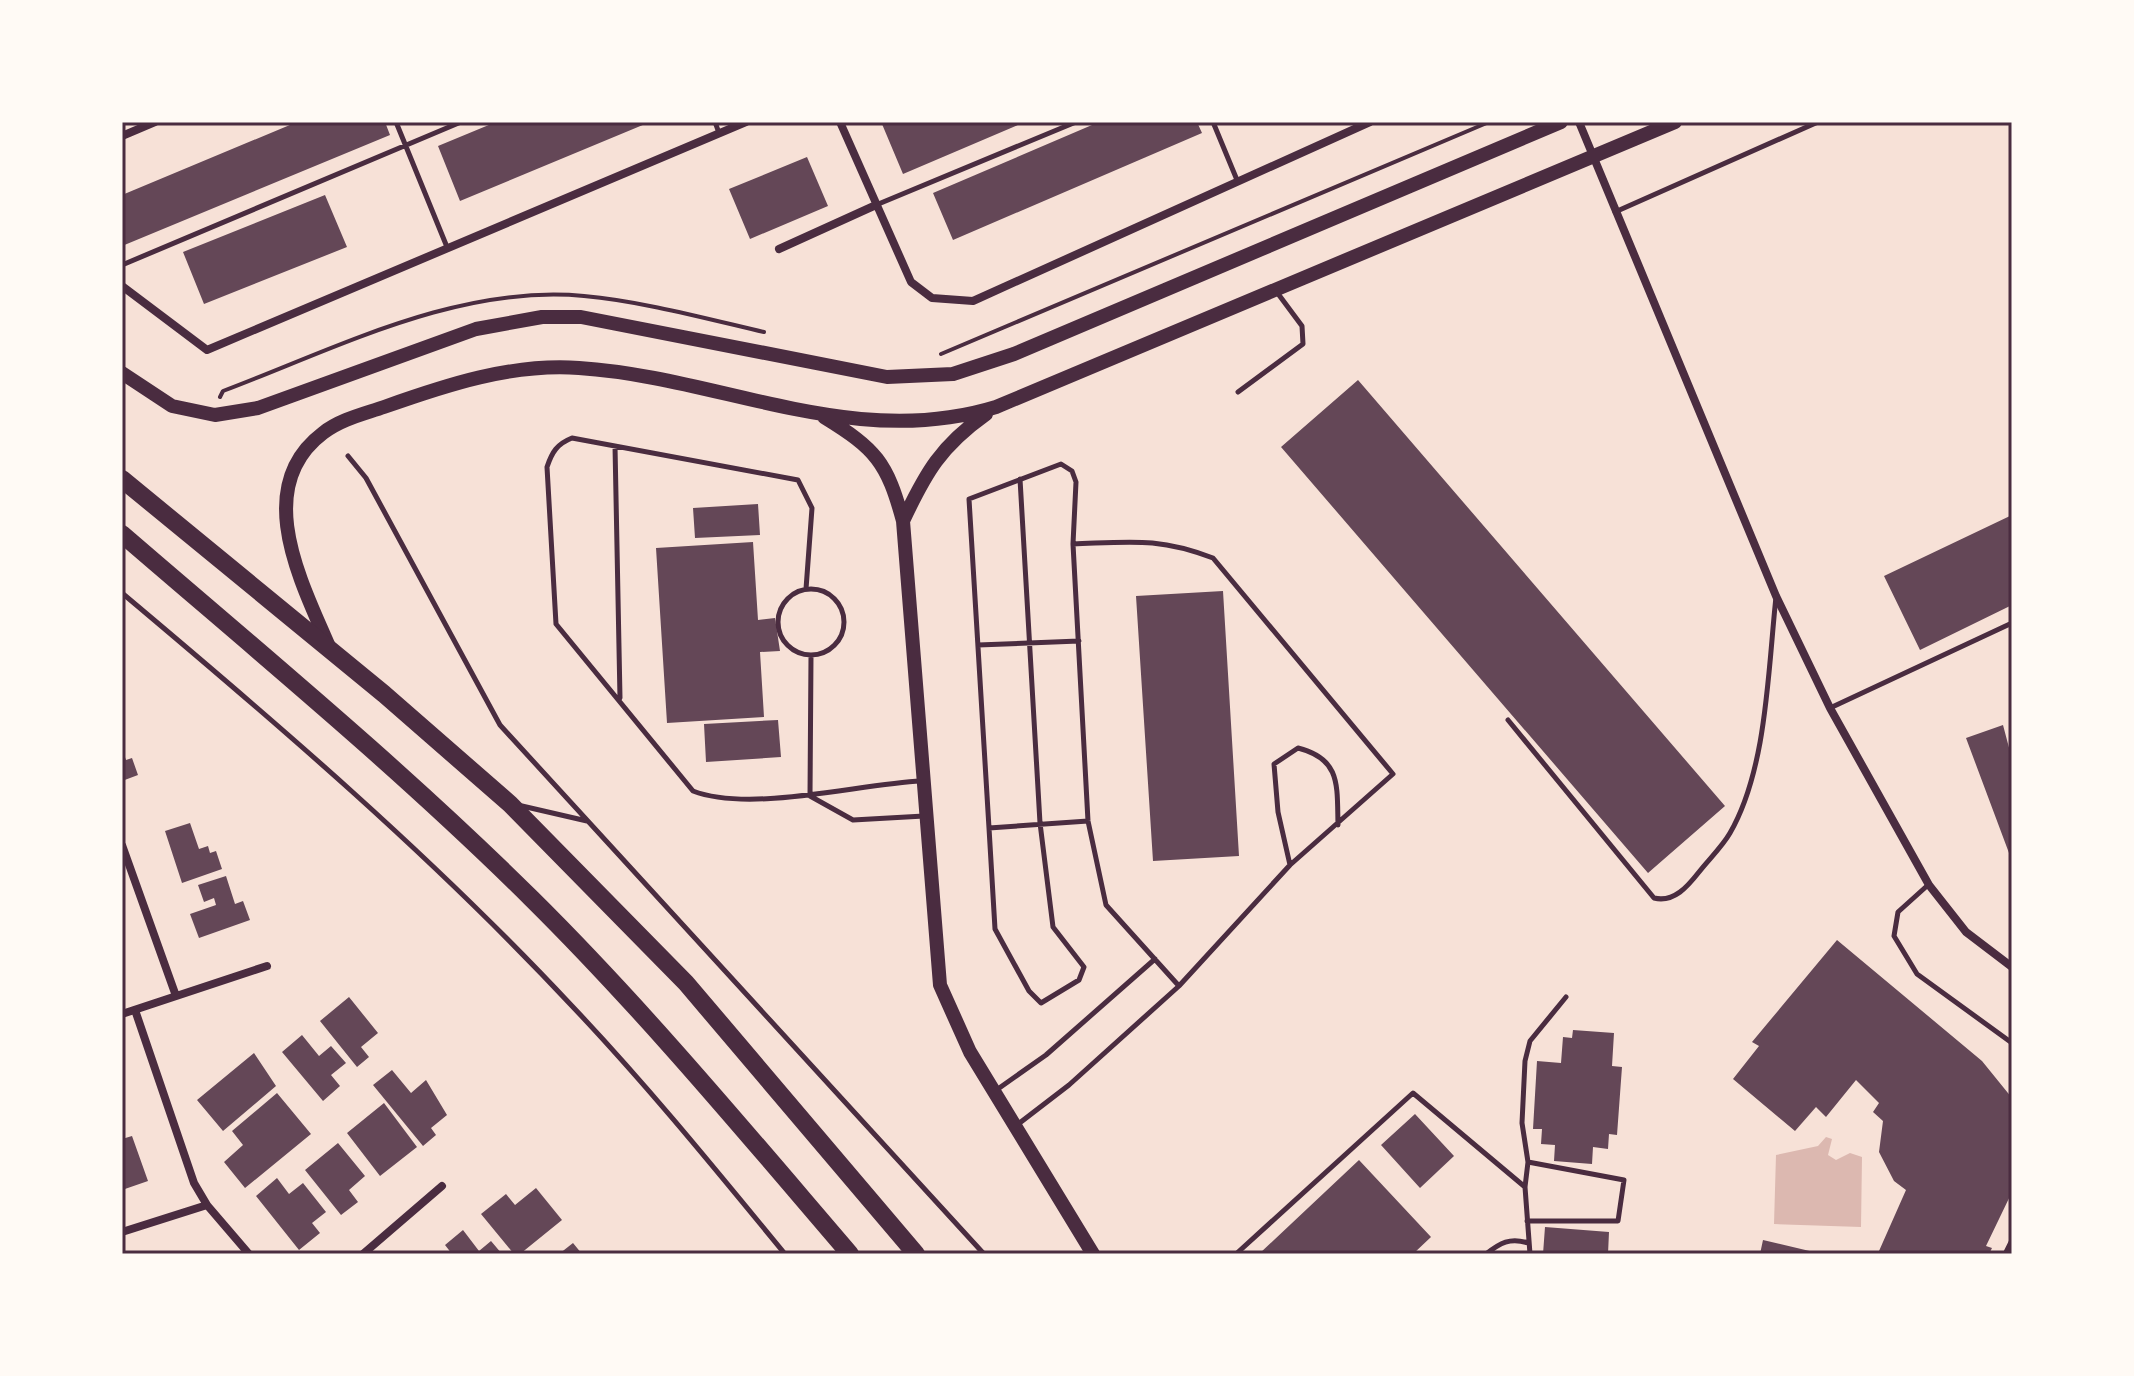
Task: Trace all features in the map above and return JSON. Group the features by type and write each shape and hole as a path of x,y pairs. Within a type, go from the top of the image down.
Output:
{"highway":[{"path":"122,479 330,649 510,804 686,983 916,1254"},
{"path":"122,534 413,786 533,899 624,995 850,1254"}],"street":[{"path":"122,136 155,122"},
{"path":"122,286 207,350 746,122"},
{"path":"840,122 911,282 932,298 973,301 1370,122"},
{"path":"122,373 172,406 215,415 258,408 476,329 542,317 581,317 887,377 953,374 1014,354 1561,122"},
{"path":"1579,122 1776,596 1830,708 1929,885 1966,932 2012,967"},
{"path":"330,649 295,565 287,530 286,501 291,477 301,458 325,431 346,420 483,376 578,368 820,415 930,422 957,419 996,407 1675,122"},
{"path":"779,249 876,205"},
{"path":"903,521 922,480 940,453 955,436 996,407"},
{"path":"820,415 860,439 885,466 903,521 940,985 970,1052 1093,1254"},
{"path":"122,845 176,996"},
{"path":"122,1014 267,966"},
{"path":"135,1010 194,1183 207,1205 249,1254"},
{"path":"363,1254 442,1186"},
{"path":"122,1232 207,1205"}],"lane":[{"path":"396,122 448,248"},
{"path":"122,265 461,122"},
{"path":"715,122 719,133"},
{"path":"876,205 1076,122"},
{"path":"1213,122 1237,180"},
{"path":"1615,212 1818,122"},
{"path":"1238,392 1303,344 1302,326 1275,290"},
{"path":"806,589 812,508 798,480 572,438 560,443 547,467 556,624 693,791 709,797 810,796 922,781"},
{"path":"615,446 620,699"},
{"path":"348,456 366,478 500,725 984,1254"},
{"path":"1020,479 1040,823 1053,927 1084,967 1079,980 1041,1003 1029,991 995,929 969,499 1020,479 1061,464 1072,471 1076,482 1073,544 1088,821 1106,905 1179,986"},
{"path":"1014,1127 1069,1085 1179,986 1290,865 1393,774 1213,558 1177,544 1148,541 1073,544"},
{"path":"806,589 818,589 836,600 844,620 843,631 832,649 811,656 790,649 783,640 777,619 786,598 806,589"},
{"path":"122,593 278,725 440,873 572,1005 678,1124 785,1254"},
{"path":"1508,720 1654,898 1663,900 1677,894 1688,886 1729,834 1743,806 1760,739 1776,596"},
{"path":"1830,708 2012,623"},
{"path":"978,645 1079,641"},
{"path":"810,796 811,656"},
{"path":"1290,865 1278,812 1274,764 1298,748 1319,753 1330,764 1338,788 1338,825"},
{"path":"810,796 853,820 925,816"},
{"path":"510,804 587,821"},
{"path":"989,828 1088,821"},
{"path":"1929,885 1898,912 1894,936 1917,974 2012,1043"},
{"path":"995,1092 1046,1055 1155,959"},
{"path":"1530,1254 1525,1187 1528,1162 1522,1123 1525,1061 1530,1041 1566,997"},
{"path":"1236,1254 1413,1093 1525,1187"},
{"path":"1527,1221 1618,1221 1624,1180 1528,1162"},
{"path":"1486,1254 1507,1241 1516,1239 1528,1243"},
{"path":"2005,1254 2012,1240"}],"path":[{"path":"938,355 951,353 1489,122"},
{"path":"215,415 223,391 452,306 533,296 585,296 777,335"}],"shaded area":[{"path":"1826,1137 1832,1139 1828,1155 1836,1160 1850,1153 1862,1157 1861,1227 1774,1224 1776,1155 1818,1146"}],"building":[{"path":"297,122 385,122 390,135 122,246 122,195"},
{"path":"496,122 650,122 460,201 438,146"},
{"path":"1025,122 903,174 882,124"},
{"path":"1099,122 1197,122 1202,133 953,240 933,193"},
{"path":"807,157 828,206 750,239 729,189"},
{"path":"325,195 347,247 204,304 183,252"},
{"path":"1358,380 1725,806 1648,873 1281,447"},
{"path":"758,504 760,535 695,538 693,508"},
{"path":"2012,515 2012,605 1920,650 1884,576"},
{"path":"753,542 758,620 775,618 780,651 760,652 764,717 667,723 656,548"},
{"path":"1223,591 1239,856 1153,861 1136,596"},
{"path":"778,720 781,757 706,762 704,724"},
{"path":"2003,725 2012,759 2012,861 1966,738"},
{"path":"122,749 126,760 132,758 138,775 122,781"},
{"path":"190,823 199,849 208,846 210,853 216,851 222,869 182,883 165,831"},
{"path":"226,876 235,904 243,901 250,920 199,938 190,914 216,905 214,898 204,902 198,885"},
{"path":"1837,940 1982,1061 2012,1098 2012,1192 1986,1246 1992,1248 1989,1254 1868,1254 1879,1251 1906,1190 1894,1181 1879,1152 1883,1121 1873,1112 1879,1103 1856,1080 1826,1117 1816,1107 1795,1131 1733,1079 1759,1046 1752,1042"},
{"path":"349,997 378,1033 361,1047 369,1057 357,1067 320,1021"},
{"path":"1573,1030 1614,1033 1612,1066 1622,1067 1617,1135 1609,1134 1608,1149 1593,1147 1592,1164 1554,1161 1555,1145 1541,1144 1542,1129 1533,1129 1537,1061 1561,1063 1563,1037 1572,1038"},
{"path":"302,1035 319,1056 331,1046 346,1063 331,1075 340,1086 323,1101 282,1052"},
{"path":"254,1053 276,1086 223,1131 197,1100"},
{"path":"392,1070 411,1093 426,1080 447,1115 431,1128 436,1135 423,1146 373,1085"},
{"path":"277,1093 311,1134 245,1188 224,1162 243,1145 232,1131"},
{"path":"384,1103 417,1147 380,1176 347,1133"},
{"path":"1415,1114 1454,1156 1420,1188 1381,1145"},
{"path":"132,1136 148,1181 122,1190 122,1139"},
{"path":"338,1143 365,1176 349,1190 358,1202 341,1215 305,1170"},
{"path":"1359,1160 1431,1237 1413,1254 1259,1254"},
{"path":"277,1178 289,1194 303,1183 326,1212 312,1223 320,1233 299,1250 256,1196"},
{"path":"536,1188 562,1220 520,1254 514,1254 481,1214 506,1194 515,1205"},
{"path":"1545,1227 1609,1232 1608,1254 1543,1254"},
{"path":"463,1230 479,1251 491,1241 502,1254 452,1254 445,1245"},
{"path":"1763,1240 1818,1253 1818,1254 1760,1254"},
{"path":"573,1243 582,1254 559,1254"}]}
